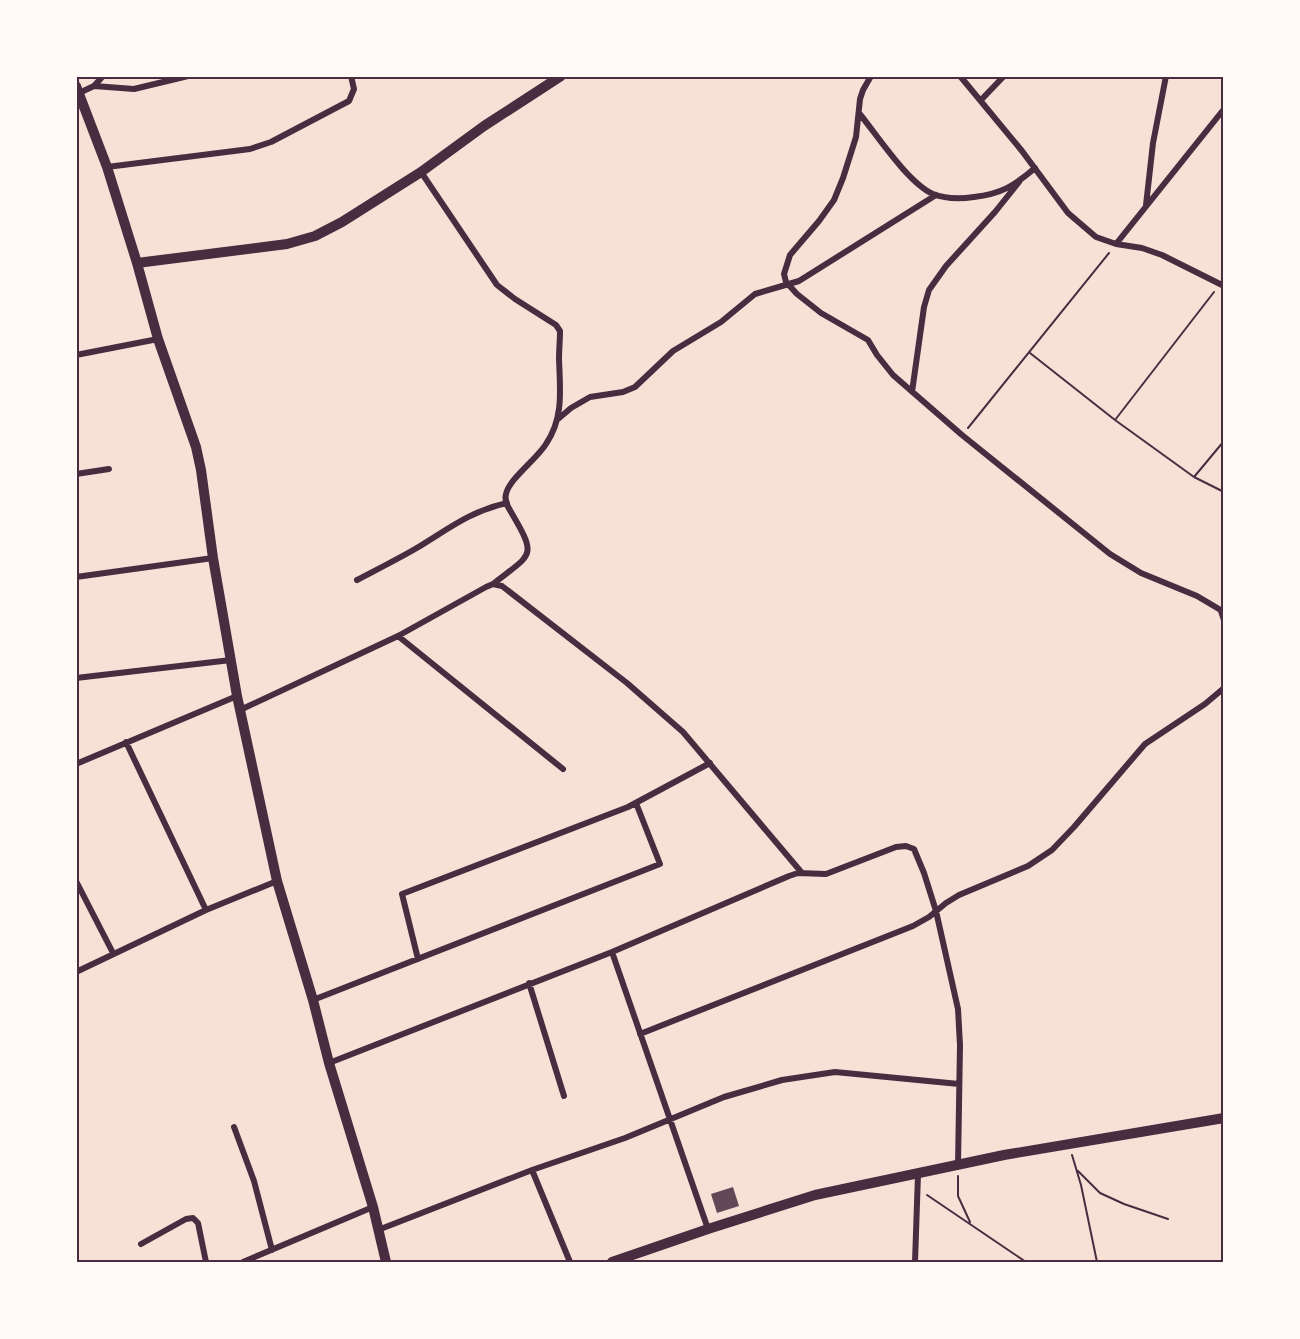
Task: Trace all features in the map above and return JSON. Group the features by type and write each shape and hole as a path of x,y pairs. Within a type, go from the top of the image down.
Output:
{"street":[{"path":"93,86 103,76"},
{"path":"188,76 134,89 93,86 78,89 107,167 158,339 196,447 239,710 277,881 313,1000 329,1064 373,1207 386,1263"},
{"path":"107,167 232,153 261,146 349,101 354,83 351,76"},
{"path":"137,263 300,242 342,222 421,172 484,126 561,76"},
{"path":"871,76 863,90 856,137 843,178 834,200 790,255 784,274 788,285 821,313 868,340 893,375 912,392 1110,554 1141,573 1197,597 1222,611 1224,620"},
{"path":"960,76 1035,168 1068,213 1096,237 1162,255 1222,286"},
{"path":"981,100 1004,76"},
{"path":"1146,205 1153,143 1166,76"},
{"path":"1116,244 1224,110"},
{"path":"859,112 915,181 936,195 950,198 987,196 1003,191 1019,182"},
{"path":"912,392 924,307 929,290 946,266 1019,182 1035,168"},
{"path":"239,710 398,636 493,584 521,563 527,555 528,546 507,504 506,494 508,488 547,443 557,420 561,388 559,328 497,285 421,172"},
{"path":"557,420 571,408 590,397 623,392 635,387 673,351 721,322 754,294 799,281 936,195"},
{"path":"76,355 158,339"},
{"path":"76,474 109,470"},
{"path":"357,580 414,550 467,516 483,509 507,504"},
{"path":"76,577 213,558"},
{"path":"493,584 502,586 510,592 661,711 710,763 802,873"},
{"path":"398,636 563,769"},
{"path":"76,678 231,660"},
{"path":"640,1034 913,926 959,895 1028,866 1052,850 1145,744 1205,704 1224,688"},
{"path":"76,764 237,696"},
{"path":"126,742 206,910"},
{"path":"418,958 402,894 636,803 710,763"},
{"path":"313,1000 660,864 636,803"},
{"path":"329,1064 612,952 789,876 802,873 826,874 896,847 906,846 914,849 917,855 936,911 958,1009 960,1045 958,1165"},
{"path":"76,881 113,953"},
{"path":"76,972 206,910 277,881"},
{"path":"612,952 708,1229"},
{"path":"529,983 564,1096"},
{"path":"377,1230 532,1170 625,1138 724,1097 782,1080 835,1072 959,1084"},
{"path":"612,1263 708,1229 815,1196 1068,1144 1224,1119"},
{"path":"234,1127 254,1181 272,1250"},
{"path":"532,1170 570,1263"},
{"path":"915,1263 918,1174"},
{"path":"243,1263 373,1207"},
{"path":"141,1244 186,1219 193,1218 198,1223 206,1263"}],"path":[{"path":"962,435 1116,244"},
{"path":"1115,420 1222,286"},
{"path":"1030,353 1115,420 1194,477 1224,492"},
{"path":"1194,477 1224,441"},
{"path":"1068,1144 1076,1169 1097,1263"},
{"path":"958,1165 958,1196 972,1224"},
{"path":"1076,1169 1100,1193 1168,1219"},
{"path":"918,1189 1026,1263"}],"building":[{"path":"733,1187 739,1206 717,1213 711,1194"}]}
